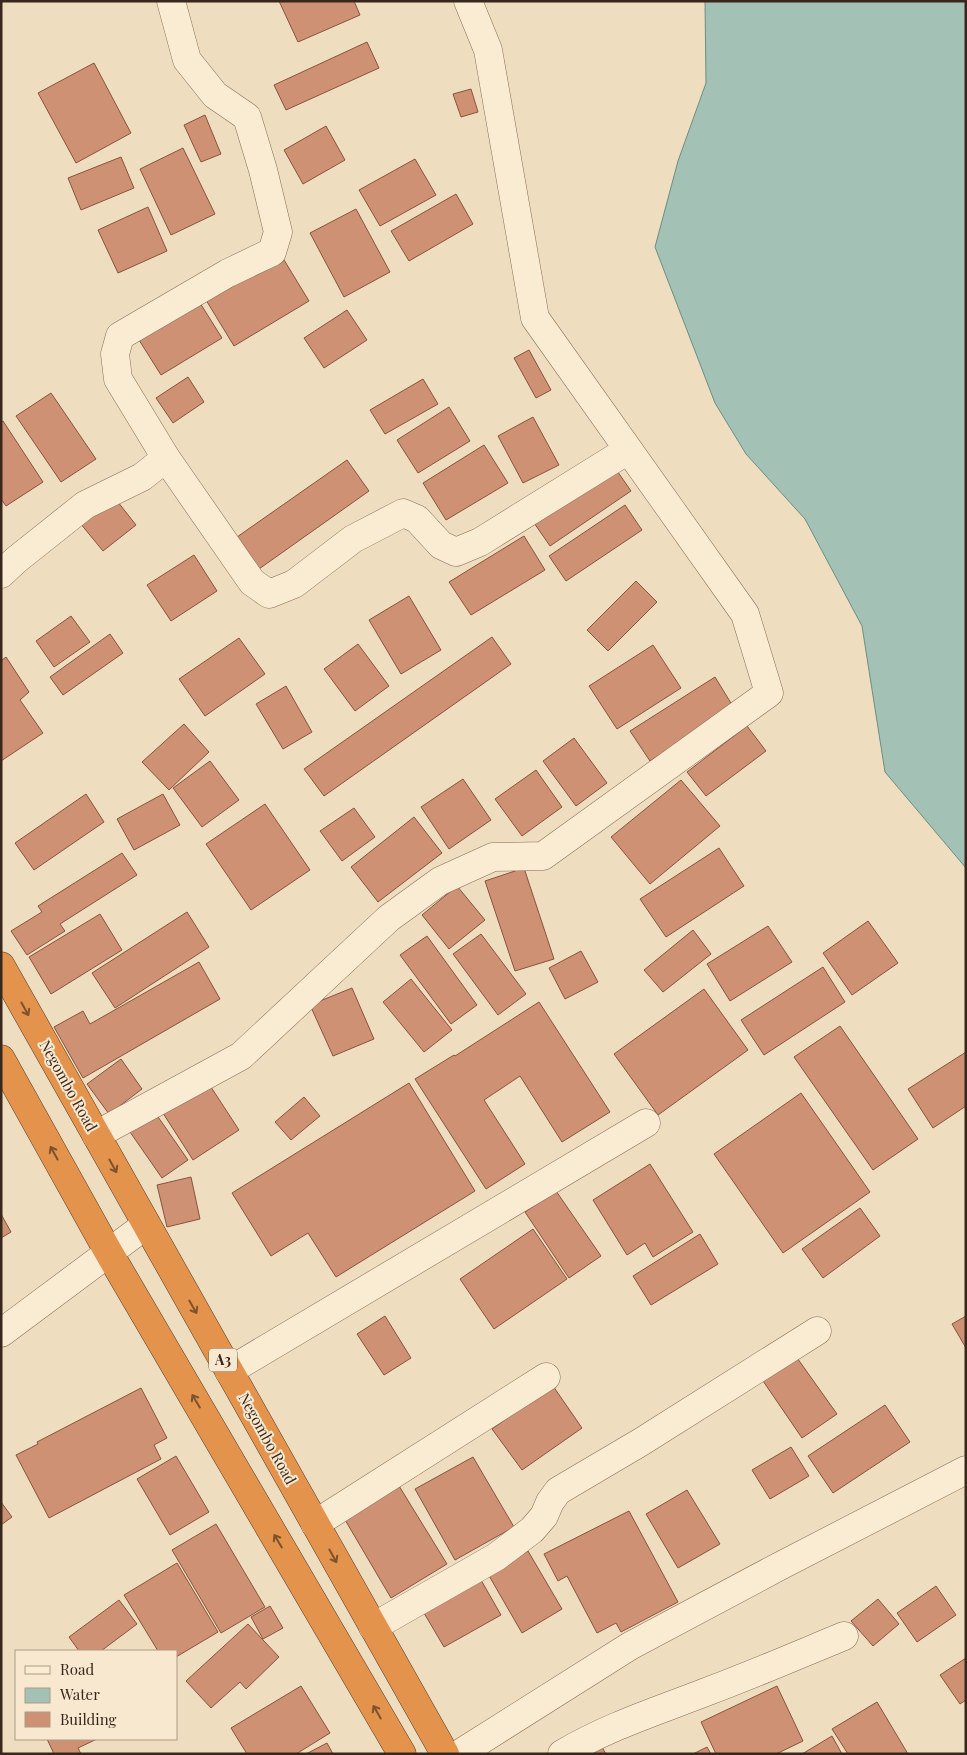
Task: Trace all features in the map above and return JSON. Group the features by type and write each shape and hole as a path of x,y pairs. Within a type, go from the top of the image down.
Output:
{"highway":[{"name":"Negombo Road","path":"1,966 445,1754"},
{"path":"1,1059 109,1253 402,1754"}],"street":[{"path":"171,1 187,60 215,95 247,117 263,170 278,232 272,252 228,273 120,336 114,354 118,379 166,458 252,582 269,594 294,584 353,539 403,514 417,519 441,545 456,552 480,542 628,450"},
{"path":"96,1135 241,1056 389,918 440,881 493,858 543,856 769,693 745,614 535,318 488,50 468,1"},
{"path":"1,574 84,505 142,477 166,458"},
{"path":"229,1371 646,1123"},
{"path":"1,1333 146,1225"},
{"path":"373,1627 496,1558 532,1530 544,1516 550,1502 558,1491 641,1442 817,1331"},
{"path":"315,1524 546,1376"},
{"path":"459,1754 630,1646 966,1470"},
{"path":"562,1754 582,1742 631,1720 707,1692 844,1636"}],"water":[{"path":"705,1 966,1 966,868 885,772 862,626 805,519 746,454 715,403 655,247 678,161 706,83"}],"building":[{"path":"279,1 354,1 360,15 298,42"},
{"path":"367,42 379,68 286,110 274,85"},
{"path":"94,63 131,133 76,163 38,93"},
{"path":"471,89 478,112 461,117 453,94"},
{"path":"205,115 221,154 201,162 184,125"},
{"path":"326,126 345,160 303,184 284,150"},
{"path":"183,148 215,214 171,235 140,169"},
{"path":"121,157 134,188 81,210 68,178"},
{"path":"415,159 436,195 380,226 359,190"},
{"path":"456,194 473,224 409,261 391,231"},
{"path":"148,207 167,251 118,273 98,230"},
{"path":"356,209 390,272 344,297 310,233"},
{"path":"281,255 309,301 234,346 206,300"},
{"path":"200,303 222,338 161,375 139,340"},
{"path":"347,310 367,340 324,368 304,338"},
{"path":"529,350 551,390 536,398 514,358"},
{"path":"188,377 204,402 173,423 156,398"},
{"path":"423,379 438,404 385,434 370,410"},
{"path":"51,393 96,459 61,482 16,416"},
{"path":"449,407 470,441 418,473 397,440"},
{"path":"533,417 559,465 523,483 498,436"},
{"path":"3,421 43,482 6,506 1,499 1,422"},
{"path":"484,445 508,483 446,520 423,483"},
{"path":"347,460 369,491 259,569 237,537"},
{"path":"613,465 631,491 550,546 532,520"},
{"path":"114,497 136,525 103,551 80,523"},
{"path":"625,505 642,530 566,581 549,556"},
{"path":"524,536 545,570 471,615 449,582"},
{"path":"194,555 217,591 171,621 147,585"},
{"path":"636,581 657,602 608,651 587,630"},
{"path":"409,596 441,650 401,674 369,620"},
{"path":"71,616 90,642 54,667 36,641"},
{"path":"110,634 123,653 63,695 50,677"},
{"path":"492,637 511,664 324,796 304,769"},
{"path":"239,638 265,674 205,716 179,679"},
{"path":"358,644 389,686 355,711 324,669"},
{"path":"653,645 681,688 617,729 589,686"},
{"path":"6,657 29,692 20,700 43,733 1,761 1,661"},
{"path":"715,677 734,708 650,761 630,731"},
{"path":"286,686 312,732 283,749 256,704"},
{"path":"184,724 209,752 169,790 142,762"},
{"path":"747,726 766,751 706,796 687,772"},
{"path":"574,738 607,783 576,806 543,761"},
{"path":"210,761 239,800 202,827 173,788"},
{"path":"536,770 562,807 522,836 495,799"},
{"path":"463,779 491,820 449,849 421,807"},
{"path":"681,780 720,826 650,884 611,837"},
{"path":"86,794 104,822 34,870 15,843"},
{"path":"163,794 180,825 134,850 117,819"},
{"path":"265,804 310,870 251,910 206,844"},
{"path":"354,808 375,837 342,861 320,831"},
{"path":"414,817 442,853 378,902 351,867"},
{"path":"719,848 744,886 666,937 640,899"},
{"path":"122,853 137,875 60,924 65,931 27,955 11,931 42,912 38,906"},
{"path":"524,868 554,959 515,971 485,881"},
{"path":"457,886 485,920 449,949 422,915"},
{"path":"187,912 209,947 115,1008 92,973"},
{"path":"100,914 122,950 51,994 29,957"},
{"path":"868,921 898,963 852,995 823,953"},
{"path":"768,926 792,962 730,1001 707,964"},
{"path":"693,930 711,954 663,992 644,970"},
{"path":"481,934 526,994 498,1015 453,954"},
{"path":"427,936 477,1005 451,1024 400,955"},
{"path":"581,951 598,982 565,999 549,968"},
{"path":"199,962 220,999 83,1078 54,1027 83,1011 90,1024"},
{"path":"823,967 845,1002 764,1055 741,1020"},
{"path":"411,979 452,1030 424,1052 383,1002"},
{"path":"352,988 374,1039 333,1056 310,1005"},
{"path":"704,989 748,1050 658,1115 614,1054"},
{"path":"539,1002 610,1112 562,1142 520,1076 484,1100 525,1164 486,1189 415,1079 455,1056"},
{"path":"840,1026 918,1139 873,1170 794,1057"},
{"path":"966,1052 966,1106 933,1128 908,1089"},
{"path":"121,1059 142,1089 109,1114 87,1084"},
{"path":"207,1081 239,1130 193,1160 161,1110"},
{"path":"409,1083 475,1191 336,1277 308,1233 271,1256 232,1193"},
{"path":"801,1093 870,1192 783,1253 714,1154"},
{"path":"304,1097 320,1116 291,1140 275,1122"},
{"path":"156,1114 188,1160 162,1178 130,1132"},
{"path":"650,1164 693,1232 653,1257 645,1243 627,1255 593,1200"},
{"path":"191,1177 200,1219 167,1227 157,1185"},
{"path":"556,1191 601,1256 569,1278 525,1212"},
{"path":"860,1208 880,1236 823,1278 802,1249"},
{"path":"1,1214 11,1232 1,1238"},
{"path":"533,1229 567,1279 494,1329 460,1279"},
{"path":"700,1234 718,1264 651,1305 633,1276"},
{"path":"385,1316 411,1358 384,1375 357,1334"},
{"path":"966,1316 966,1348 952,1324"},
{"path":"795,1355 837,1414 802,1438 761,1378"},
{"path":"553,1386 582,1428 522,1470 492,1429"},
{"path":"141,1388 167,1438 154,1445 161,1459 49,1518 16,1455 38,1444 37,1442"},
{"path":"885,1405 910,1442 833,1493 808,1456"},
{"path":"791,1447 809,1476 770,1499 752,1470"},
{"path":"176,1456 209,1512 170,1535 137,1479"},
{"path":"473,1457 514,1527 455,1560 415,1489"},
{"path":"396,1481 447,1564 391,1598 341,1513"},
{"path":"687,1490 720,1544 678,1568 646,1514"},
{"path":"1,1502 12,1517 1,1525"},
{"path":"629,1511 678,1602 621,1632 616,1623 597,1633 567,1576 558,1581 544,1554"},
{"path":"216,1524 265,1607 221,1633 172,1550"},
{"path":"528,1551 562,1609 522,1633 488,1574"},
{"path":"177,1563 218,1632 178,1656 178,1650 157,1650 124,1595"},
{"path":"481,1580 501,1615 444,1647 424,1613"},
{"path":"936,1586 956,1615 917,1642 897,1613"},
{"path":"878,1599 899,1624 873,1646 851,1621"},
{"path":"119,1600 137,1624 102,1650 78,1650 69,1637"},
{"path":"270,1606 283,1628 263,1639 251,1617"},
{"path":"248,1624 279,1657 246,1689 240,1682 211,1708 186,1681"},
{"path":"966,1658 966,1700 960,1704 940,1675"},
{"path":"301,1686 330,1733 296,1754 247,1754 231,1728"},
{"path":"777,1686 803,1741 776,1754 716,1754 701,1722"},
{"path":"877,1702 908,1754 848,1754 832,1729"},
{"path":"832,1736 842,1754 802,1754"},
{"path":"47,1740 95,1740 78,1748 81,1754 54,1754"},
{"path":"599,1742 606,1754 579,1754"},
{"path":"327,1743 333,1754 306,1754"},
{"path":"707,1747 711,1754 693,1754"}]}
